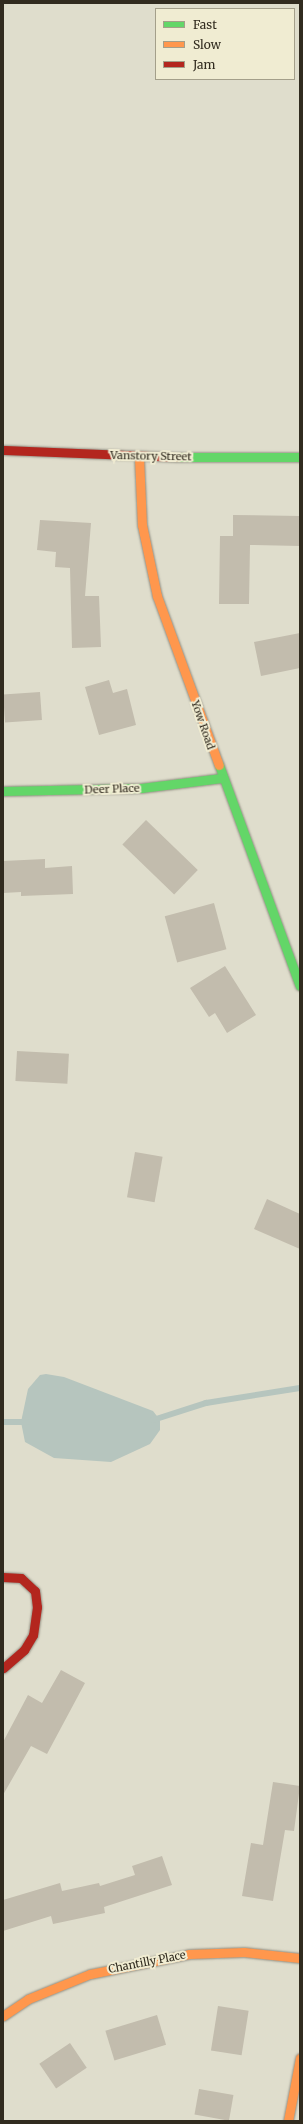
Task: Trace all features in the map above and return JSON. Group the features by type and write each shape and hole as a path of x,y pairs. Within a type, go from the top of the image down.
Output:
{"street":[{"name":"Vanstory Street","path":"3,450 139,457 300,457"},
{"name":"Yow Road","path":"139,457 142,524 157,596 221,778 300,986"},
{"name":"Deer Place","path":"3,791 141,788 221,778"},
{"path":"3,1577 21,1578 34,1591 37,1607 33,1635 24,1650 3,1668"},
{"name":"Chantilly Place","path":"3,2016 28,1999 90,1974 189,1954 244,1952 300,1958"},
{"path":"288,2121 300,2058"}],"shaded area":[{"path":"46,1374 64,1377 153,1411 160,1420 160,1430 150,1444 111,1462 54,1458 25,1442 21,1422 28,1389 40,1375"}],"building":[{"path":"233,515 300,516 300,546 250,545 249,604 219,604 220,536 233,536"},
{"path":"40,520 91,523 85,596 99,596 101,647 72,648 70,568 55,567 56,552 37,550"},
{"path":"300,633 300,668 261,676 254,642"},
{"path":"109,680 113,693 127,689 136,725 99,735 85,687"},
{"path":"40,692 42,720 5,723 3,695"},
{"path":"146,820 198,870 174,894 122,844"},
{"path":"45,859 45,868 72,866 73,894 21,896 21,892 3,893 3,861"},
{"path":"214,903 226,949 177,963 165,916"},
{"path":"225,966 256,1015 227,1033 215,1013 209,1017 190,988"},
{"path":"17,1051 69,1054 67,1084 15,1081"},
{"path":"135,1152 163,1157 155,1202 127,1197"},
{"path":"267,1199 300,1214 300,1249 254,1229"},
{"path":"61,1670 85,1683 47,1754 31,1746 3,1795 3,1742 28,1695 42,1703"},
{"path":"273,1782 300,1786 294,1831 285,1830 273,1901 242,1896 251,1843 263,1845"},
{"path":"162,1856 172,1885 104,1907 105,1913 53,1924 51,1916 3,1931 3,1900 60,1883 62,1891 99,1883 100,1886 135,1875 132,1866"},
{"path":"218,2006 249,2011 242,2055 211,2050"},
{"path":"157,2015 166,2045 114,2060 105,2031"},
{"path":"70,2043 87,2068 56,2089 39,2064"},
{"path":"199,2089 233,2095 229,2121 194,2115"}],"waterway":[{"path":"153,1420 206,1403 300,1388"},
{"path":"3,1422 27,1422"}],"traffic: fast":[{"path":"176,457 300,457"},
{"path":"219,765 300,986"},
{"path":"3,791 141,788 221,778"}],"traffic: slow":[{"path":"139,457 142,525 157,596 219,765"},
{"path":"3,2016 28,1999 90,1974 189,1954 244,1952 300,1958"},
{"path":"288,2121 300,2058"}],"traffic: jam":[{"path":"3,450 176,457"},
{"path":"3,1577 21,1578 35,1591 37,1607 33,1635 24,1650 3,1668"}]}
